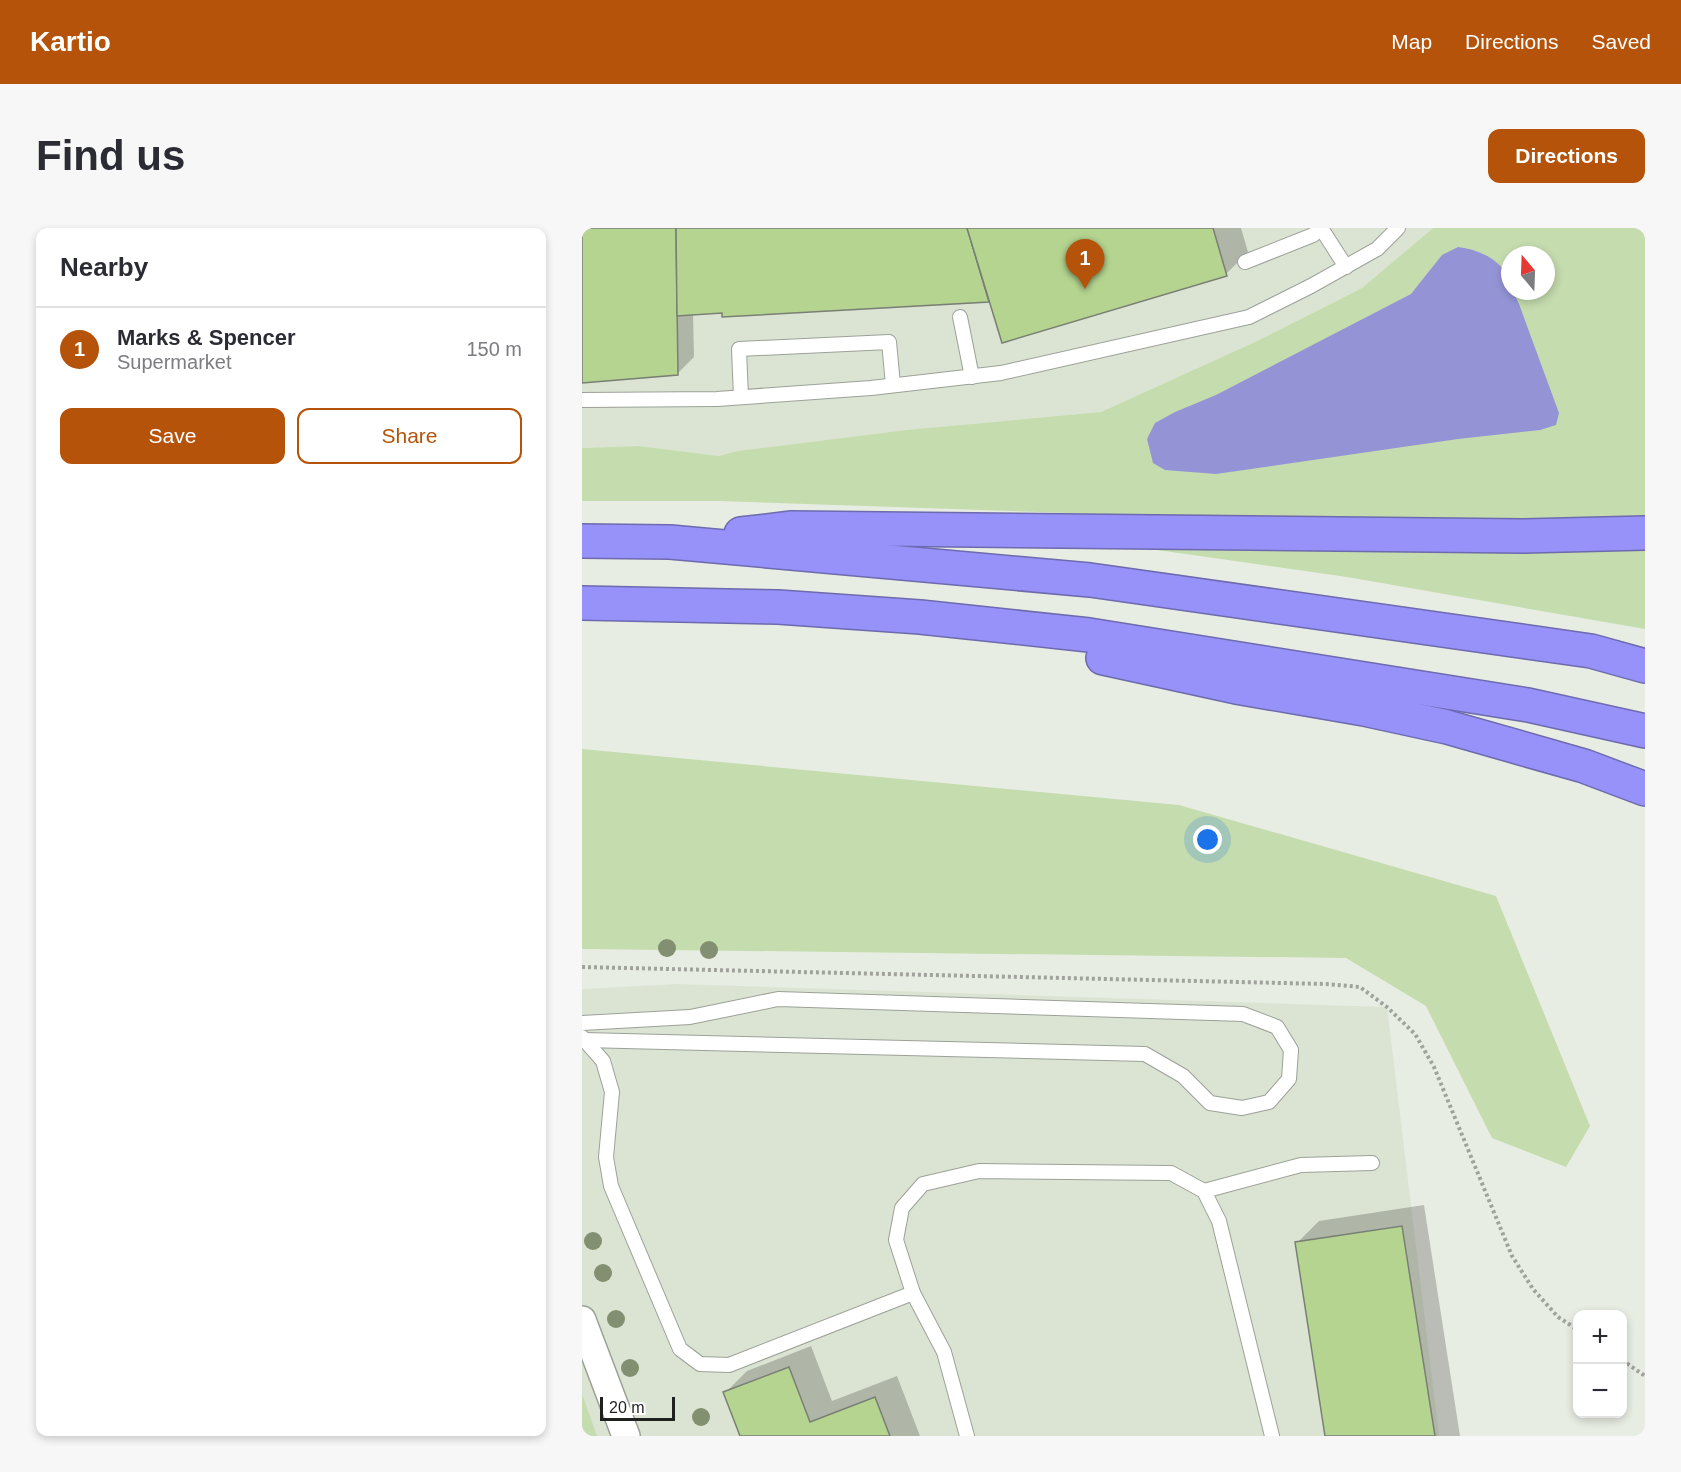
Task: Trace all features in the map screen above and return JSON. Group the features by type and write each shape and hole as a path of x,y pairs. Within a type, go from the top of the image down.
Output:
{"highway":[{"path":"670,542 792,528 1522,536 1645,533"},
{"path":"582,541 670,542 1090,580 1592,651 1645,666"},
{"path":"582,603 778,607 920,617 1089,635 1528,705 1645,731"},
{"path":"920,617 1236,687 1364,709 1447,727 1574,762 1645,789"}],"street":[{"path":"582,1320 626,1436"}],"lane":[{"path":"1245,262 1313,235 1321,228 1346,267"},
{"path":"582,400 741,397 893,385 1001,373 1249,317 1377,249 1398,228"},
{"path":"960,317 972,377"},
{"path":"741,397 739,349 889,342 893,385"},
{"path":"582,1023 690,1017 778,999 1243,1014 1277,1027 1291,1050 1289,1078 1269,1102 1242,1108 1210,1103 1184,1076 1145,1054 583,1038"},
{"path":"583,1038 603,1061 612,1092 606,1157 611,1186 680,1349 700,1364 729,1365 913,1293"},
{"path":"1204,1191 1300,1165 1372,1163"},
{"path":"967,1436 944,1352 913,1293 896,1240 902,1208 923,1184 979,1171 1171,1173 1204,1191 1219,1221 1272,1436"}],"path":[{"path":"1627,1363 1645,1376"}],"shaded area":[{"path":"582,228 1433,228 1362,288 1255,342 1101,412 906,430 737,451 719,456 639,446 582,448"},
{"path":"678,984 1387,1007 1439,1436 582,1436 582,989"}],"green space":[{"path":"1433,228 1645,228 1645,515 1420,525 720,501 582,501 582,448 639,446 719,456 737,451 906,430 1101,412 1255,342 1362,288"},
{"path":"1080,539 1645,542 1645,629 1347,577"},
{"path":"582,749 1179,805 1496,896 1590,1126 1566,1167 1492,1138 1426,1006 1346,958 582,949"},
{"path":"582,1394 597,1436 582,1436"}],"water":[{"path":"1458,247 1485,255 1501,267 1501,300 1517,300 1519,304 1559,413 1556,425 1540,430 1458,439 1216,474 1165,470 1153,463 1147,439 1155,423 1216,395 1411,294 1442,255"}],"building":[{"path":"582,228 676,228 678,375 582,383"},
{"path":"676,228 967,228 989,302 722,317 722,313 677,316"},
{"path":"967,228 1213,228 1227,276 1002,343"},
{"path":"1402,1226 1435,1436 1325,1436 1295,1242"},
{"path":"789,1367 810,1422 875,1397 890,1436 740,1436 723,1392"}],"place":[{"name":"Marks & Spencer","path":"1085,289"}]}
